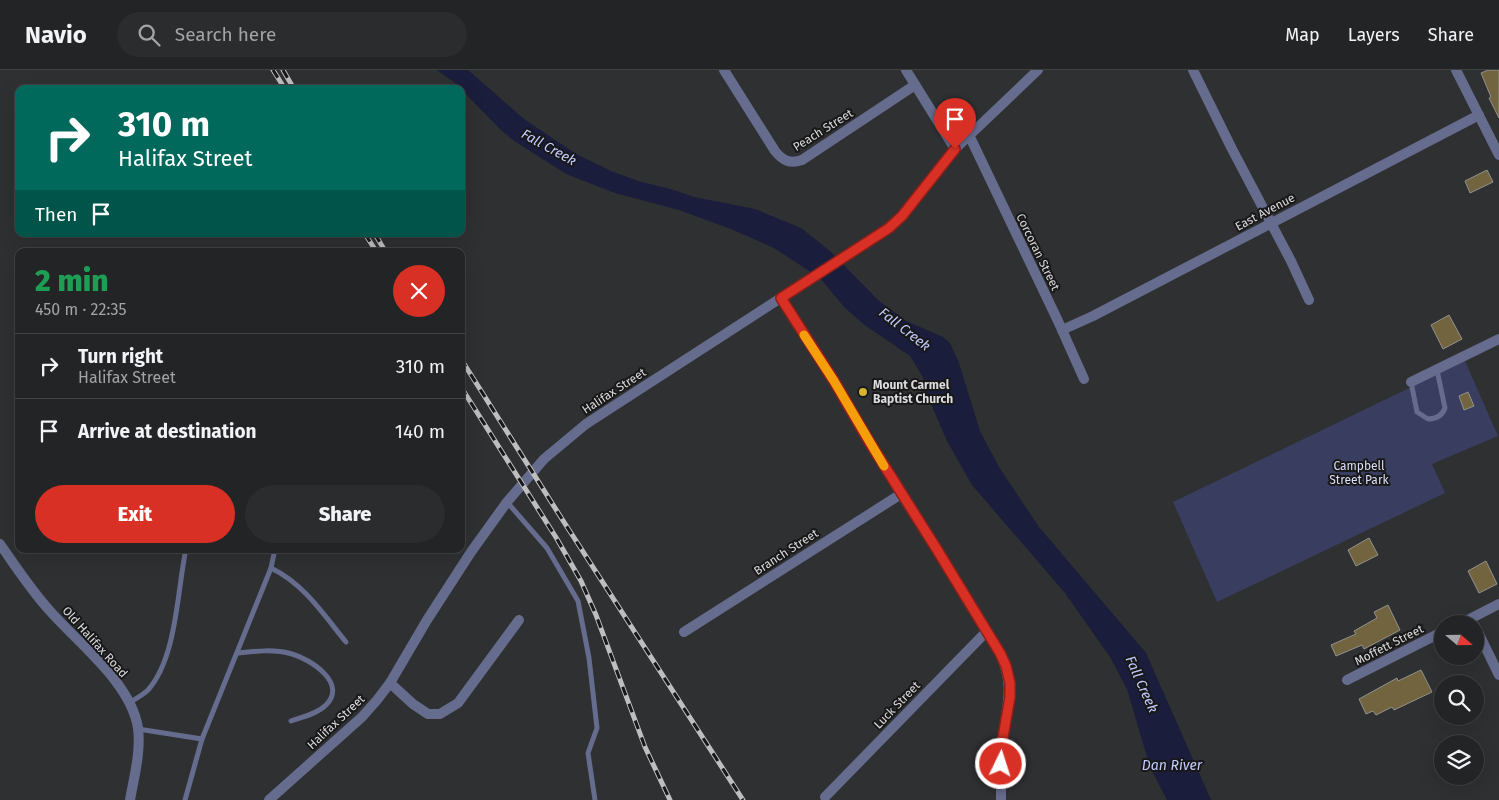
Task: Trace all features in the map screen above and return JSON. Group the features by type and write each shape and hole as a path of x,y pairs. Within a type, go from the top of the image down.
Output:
{"street":[{"name":"Peach Street","path":"724,70 775,151 787,162 802,160 915,85"},
{"path":"906,70 955,149"},
{"name":"Halifax Street","path":"269,800 362,717 377,700 390,683 427,620 471,552 507,502 544,459 586,424 889,228 902,216 955,149 969,135 1035,74 1048,70"},
{"path":"1194,70 1309,300"},
{"path":"1456,70 1499,155"},
{"name":"East Avenue","path":"1062,330 1093,316 1480,116"},
{"name":"Corcoran Street","path":"969,135 1084,380"},
{"path":"781,298 987,631 1006,666 1010,683 1010,697 1003,737 1001,800"},
{"path":"1410,382 1499,339"},
{"name":"Branch Street","path":"684,632 901,494"},
{"name":"Old Halifax Road","path":"0,544 34,592 110,674 129,703 138,729 137,756 130,800"},
{"path":"1484,615 1499,604"},
{"path":"390,683 413,704 428,714 440,714 458,702 519,620"},
{"name":"Luck Street","path":"825,797 987,631"},
{"name":"Moffett Street","path":"1347,680 1434,636"},
{"path":"1484,645 1499,676"}],"lane":[{"path":"1410,382 1417,412 1428,419 1439,417 1445,408 1437,369"},
{"path":"507,502 547,548 578,601 589,658 597,728 588,753 595,800"},
{"path":"129,703 149,688 164,664 172,636 185,553"},
{"path":"186,800 202,739 271,568 274,553"},
{"path":"271,568 284,574 308,595 346,642"},
{"path":"238,653 261,650 291,654 315,664 323,672 330,682 331,696 328,704 320,710 291,721"},
{"path":"138,729 202,739"}],"green space":[{"name":"Campbell Street Park","path":"1465,361 1498,436 1432,464 1445,493 1217,602 1173,502"}],"water":[{"name":"Dan River","path":"437,70 468,70 524,119 576,154 611,171 694,197 755,209 801,228 830,251 878,300 906,321 943,337 950,343 959,363 980,431 999,467 1039,527 1146,653 1211,800 1167,800 1150,767 1127,689 1110,657 1065,593 972,485 947,441 925,390 923,377 910,356 866,326 845,308 820,278 774,248 731,229 679,210 615,193 566,174 513,140 465,93 465,85 457,85"}],"building":[{"path":"1488,70 1499,70 1499,118 1489,98 1491,97 1481,73"},
{"path":"1487,170 1493,182 1470,193 1465,181"},
{"path":"1449,315 1462,339 1443,349 1431,325"},
{"path":"1468,392 1474,406 1464,410 1459,396"},
{"path":"1369,538 1378,555 1356,566 1348,550"},
{"path":"1486,561 1497,584 1479,593 1468,571"},
{"path":"1388,605 1400,630 1364,649 1362,645 1336,656 1331,645 1356,634 1354,631 1377,618 1374,612"},
{"path":"1421,670 1432,692 1394,710 1392,707 1376,715 1373,711 1366,714 1359,699 1397,678 1398,681"}],"railway":[{"path":"273,70 282,85"},
{"path":"283,70 292,85"},
{"path":"367,237 374,248"},
{"path":"377,237 383,248"},
{"path":"465,365 743,800"},
{"path":"465,393 557,539 581,581 596,615 645,747 670,800"}],"slow traffic":[{"path":"804,335 834,381 884,466"}],"place":[{"name":"Mount Carmel Baptist Church","path":"863,392"}],"route":[{"path":"955,149 902,216 889,228 781,298 834,381 901,494 1000,653 1006,666 1010,683 1010,697 1003,737 1001,764"}],"water label":[{"name":"Fall Creek","path":"549,147"},
{"name":"Fall Creek","path":"905,329"},
{"name":"Fall Creek","path":"1142,684"}]}
